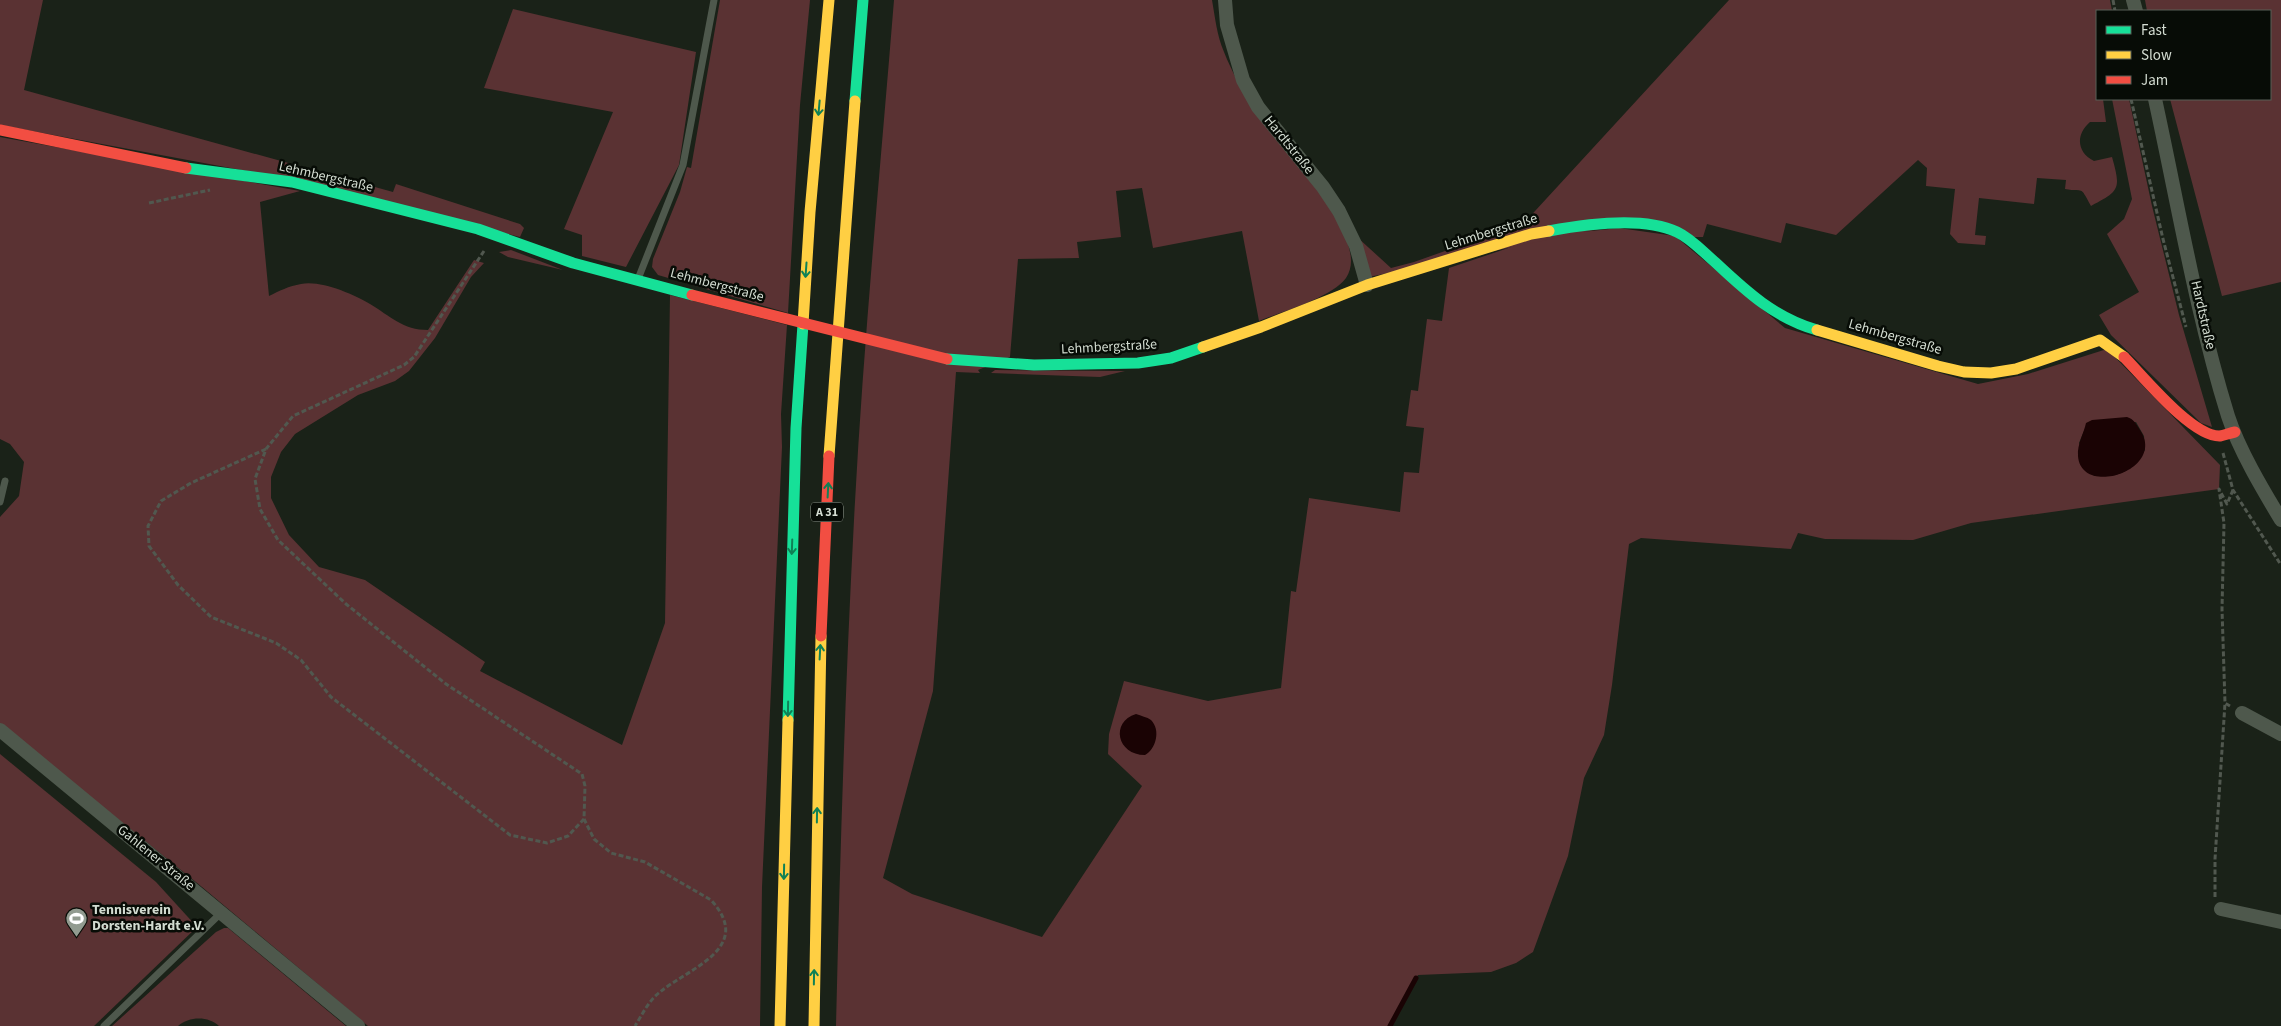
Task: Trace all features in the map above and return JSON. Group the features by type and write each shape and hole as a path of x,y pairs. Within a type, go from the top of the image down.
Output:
{"main road":[{"path":"822,0 823,60"},
{"name":"A 31","path":"780,1026 796,428 829,0"},
{"name":"A 31","path":"814,1026 818,692 828,477 863,0"},
{"name":"Lehmbergstraße","path":"0,130 164,165 292,182 478,229 573,263 947,359 1034,365 1138,363 1171,358 1261,327 1366,285 1553,229 1619,224 1662,226 1690,240 1755,299 1785,319 1809,328 1964,372 1991,374 2016,369 2100,340 2120,352 2178,414 2198,428 2218,436 2235,432"}],"street":[{"name":"Hardtstraße","path":"1225,0 1227,25 1243,80 1258,107 1323,187 1339,211 1356,246 1366,285"},
{"name":"Hardtstraße","path":"2155,100 2201,312 2228,418 2260,485 2281,520"},
{"path":"2242,713 2281,734"},
{"name":"Gahlener Straße","path":"0,730 358,1026"},
{"path":"2221,908 2281,922"}],"lane":[{"path":"638,280 683,165 714,0"},
{"path":"0,502 5,481"},
{"path":"104,1026 222,912"}],"path":[{"path":"149,203 169,201 215,189"},
{"path":"486,248 437,326 414,357 404,365 293,416 266,449 255,478 260,509 278,540 346,604 446,684 582,774 585,786 584,819 594,839 611,852 645,862 711,900 718,908 725,926 723,939 716,954 658,993 635,1026"},
{"path":"266,449 191,483 161,501 148,526 149,546 178,585 211,617 276,644 301,660 331,697 510,835 547,843 568,836 584,819"},
{"path":"2221,908 2215,898 2215,859 2225,703 2222,619 2224,523 2219,489 2226,504 2233,490"},
{"path":"2225,703 2242,713"}],"shaded area":[{"path":"0,0 43,0 24,90 393,192 396,184 520,224 524,228 520,237 306,182 0,125"},
{"path":"720,0 810,0 800,105 788,313 658,275 652,267 653,259 680,192 687,167 691,168"},
{"path":"894,0 1212,0 1220,40 1237,81 1254,109 1319,191 1335,216 1347,239 1351,261 1346,278 1329,292 1259,321 1242,231 1153,248 1142,188 1116,191 1121,237 1077,242 1079,258 1018,259 1010,357 978,370 980,373 956,372 933,691 883,878 912,894 1042,937 1142,786 1108,754 1109,734 1124,681 1208,701 1281,688 1291,591 1296,592 1309,498 1400,512 1404,472 1419,473 1424,428 1406,426 1411,390 1418,391 1427,319 1442,321 1449,268 1544,236 1619,228 1675,236 1785,328 1978,384 2028,374 2107,349 2220,465 2219,489 1971,523 1913,540 1825,539 1798,533 1791,549 1641,538 1629,544 1604,735 1584,778 1568,856 1533,952 1516,963 1491,972 1418,975 1392,1026 836,1026 843,773 854,520 867,325","holes":["2136,422 2144,436 2145,450 2124,472 2112,475 2094,476 2079,443 2084,431"]},
{"path":"1729,0 2110,0 2112,10 2096,10 2096,100 2103,100 2106,122 2090,122 2082,132 2080,143 2084,153 2094,161 2112,157 2117,183 2116,188 2108,197 2091,206 2083,192 2065,189 2066,180 2037,178 2034,204 1979,198 1975,235 1986,236 1985,245 1958,243 1950,234 1955,189 1926,186 1927,168 1918,160 1836,235 1786,223 1781,243 1707,224 1703,237 1692,237 1647,219 1369,277 1357,237 1391,268 1414,262 1524,223"},
{"path":"2145,0 2281,0 2281,282 2222,296 2170,100 2271,100 2271,10 2147,10"},
{"path":"513,9 696,52 679,165 626,267 582,256 582,235 564,229 613,112 484,88"},
{"path":"2112,100 2129,100 2152,206 2179,315 2212,427 2201,423 2111,335 2099,315 2139,292 2107,234 2124,219 2132,199"},
{"path":"0,137 300,191 260,202 269,296 288,287 309,283 318,284 346,292 363,300 397,322 411,328 428,330 474,260 484,263 471,277 435,338 409,371 395,381 358,395 295,434 281,452 271,477 271,498 289,535 319,567 365,580 485,662 480,671 622,745 665,623 670,295 787,325 781,414 782,447 762,887 760,1026 368,1026 202,887 0,724 0,517 19,496 24,462 10,444 0,439"},
{"path":"511,250 563,270 508,257 499,252"},
{"path":"995,370 1125,371 1100,377 991,373"},
{"path":"2127,417 2133,420 2140,430 2145,444 2142,457 2133,467 2120,474 2106,477 2093,475 2083,469 2078,452 2086,423 2092,420"},
{"path":"1136,714 1151,720 1156,729 1154,744 1145,755 1136,754 1128,750 1120,738 1122,724"},
{"path":"0,754 156,882 197,927 94,1026 0,1026"},
{"path":"228,928 346,1026 219,1026 210,1020 199,1018 188,1020 178,1026 112,1026 216,932"}],"waterway":[{"path":"1390,1026 1416,978"}],"traffic: fast":[{"path":"855,101 863,0"},
{"path":"186,168 292,182 478,229 573,263 692,295"},
{"path":"1549,231 1597,224 1631,223 1648,224 1677,232 1693,242 1762,303 1788,319 1817,330"},
{"path":"788,720 796,428 803,324"},
{"path":"947,359 1034,365 1138,363 1171,358 1203,347"}],"traffic: slow":[{"path":"803,324 810,212 829,0"},
{"path":"829,456 855,101"},
{"path":"1203,347 1261,327 1367,285 1531,234 1549,231"},
{"path":"1817,330 1964,372 1991,373 2016,369 2100,340 2124,357"},
{"path":"814,1026 821,636"},
{"path":"780,1026 788,720"}],"traffic: jam":[{"path":"0,130 186,168"},
{"path":"692,295 947,359"},
{"path":"2124,357 2155,391 2196,427 2209,434 2220,436 2235,432"},
{"path":"821,636 829,456"}],"place":[{"name":"Tennisverein Dorsten-Hardt e.V.","path":"76,937"}]}
